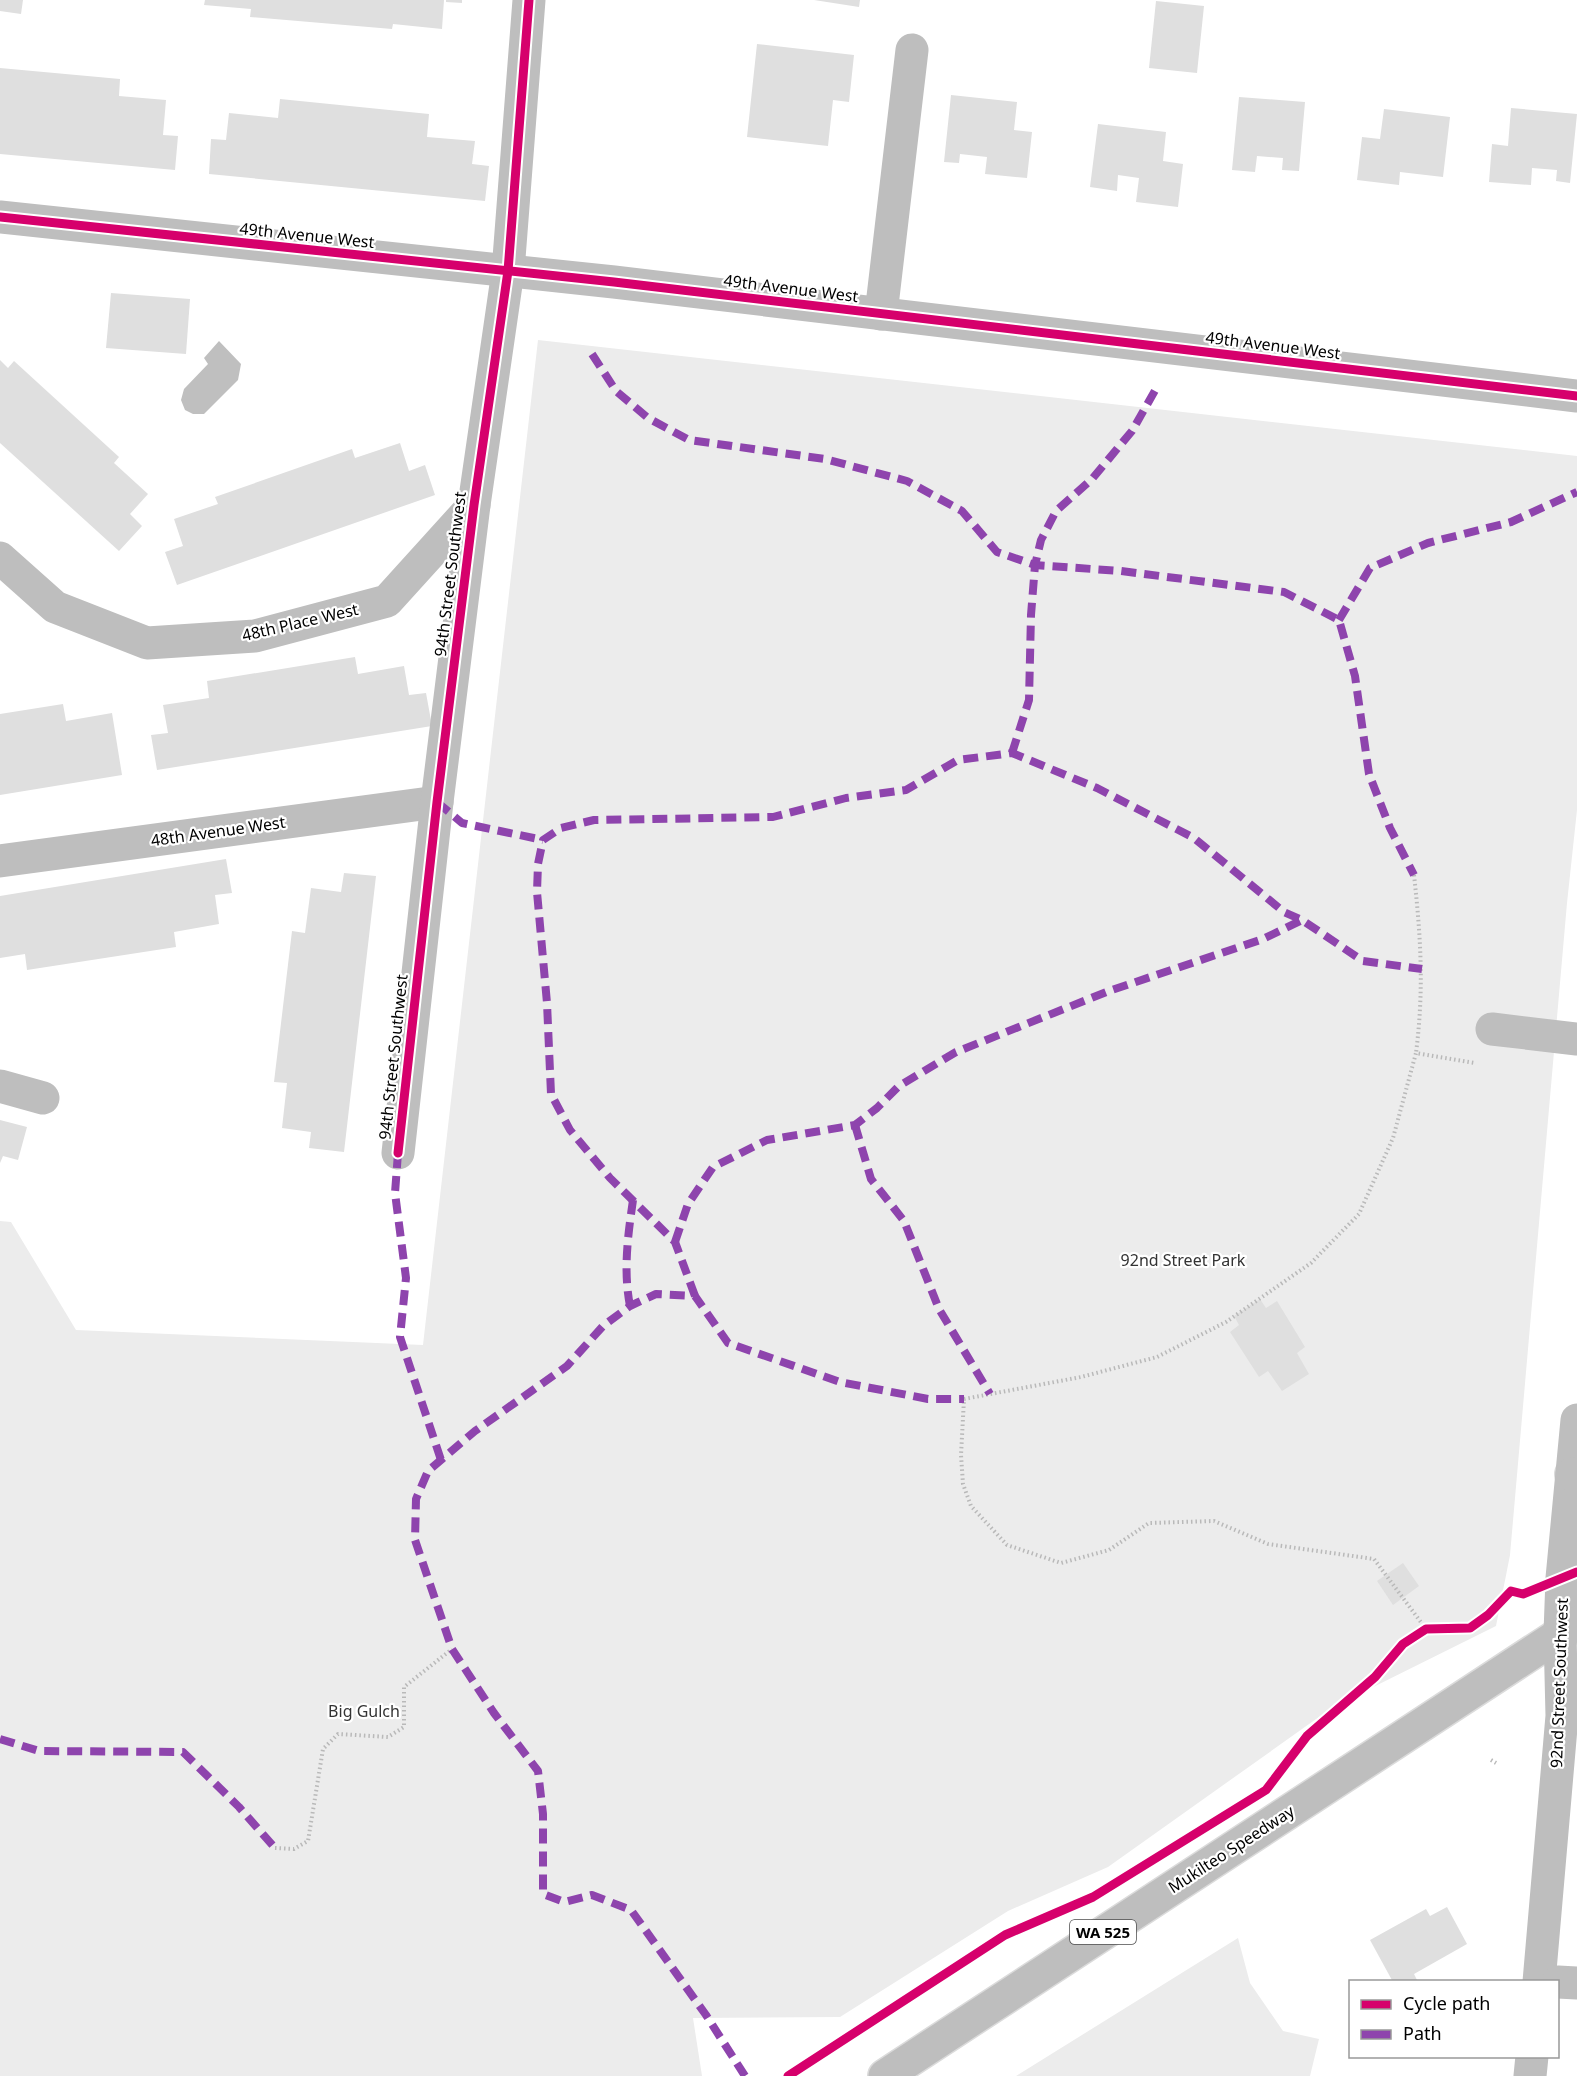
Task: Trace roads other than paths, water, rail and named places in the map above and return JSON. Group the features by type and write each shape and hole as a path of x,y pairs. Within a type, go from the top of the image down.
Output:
{"street":[{"name":"94th Street Southwest","path":"398,1153 436,802 474,505 508,271 529,0"},
{"path":"880,314 912,50"},
{"name":"49th Avenue West","path":"0,218 508,271 1577,396"},
{"name":"48th Place West","path":"0,558 55,607 147,643 255,636 387,601 474,505"},
{"name":"48th Avenue West","path":"0,861 436,802"},
{"path":"1492,1029 1577,1039"},
{"path":"0,1086 43,1098"},
{"name":"92nd Street Southwest","path":"1539,1980 1568,1628 1562,1578 1574,1476 1577,1420"},
{"name":"Mukilteo Speedway","path":"885,2076 1568,1628"},
{"path":"1559,1982 1577,1983"},
{"path":"1530,2076 1532,2058"}],"park label":[{"name":"92nd Street Park","path":"1183,1260"},
{"name":"Big Gulch","path":"364,1711"}]}
